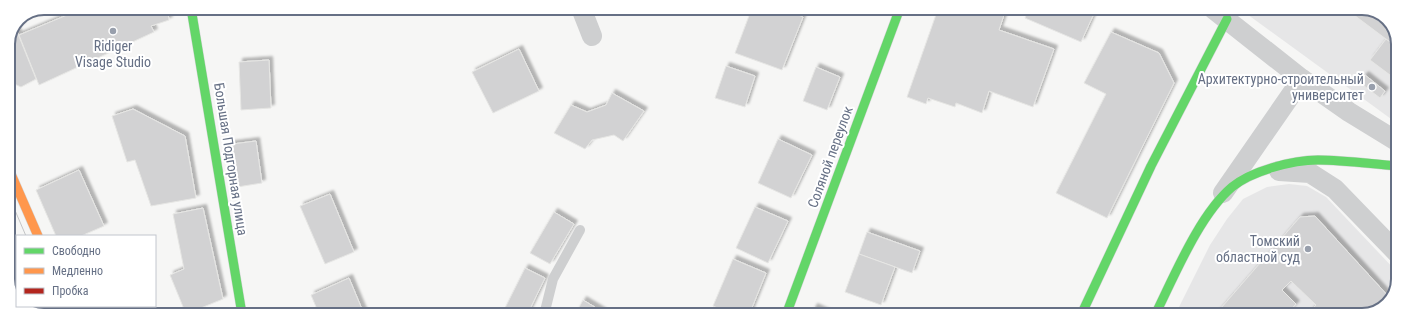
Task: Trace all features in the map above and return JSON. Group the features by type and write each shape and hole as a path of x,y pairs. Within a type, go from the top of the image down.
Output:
{"street":[{"name":"Большая Подгорная улица","path":"192,15 241,308"},
{"path":"584,15 592,36"},
{"name":"Соляной переулок","path":"789,308 897,15"},
{"path":"1084,308 1194,78 1220,15"},
{"path":"1221,15 1302,79 1349,112 1391,138"},
{"path":"1159,308 1194,238 1302,79"},
{"path":"1212,210 1232,187 1262,171 1288,163 1317,160 1391,165"},
{"path":"1262,171 1289,170 1310,173 1335,189 1391,240"},
{"path":"15,183 38,235"}],"lane":[{"path":"546,308 553,279 580,230"}],"shaded area":[{"name":"Архитектурно-строительный университет","path":"1248,15 1362,15 1371,17 1381,22 1389,33 1391,42 1391,119"},
{"path":"1289,184 1307,186 1326,197 1391,266 1389,290 1385,297 1376,304 1366,308 1178,308 1210,245 1227,219 1243,199 1267,187"}],"building":[{"path":"67,15 168,15 169,20 151,26 154,32 39,85 19,35"},
{"path":"749,15 798,15 803,17 782,70 735,53"},
{"path":"936,15 1004,15 999,30 1054,49 1033,107 989,91 982,113 956,103 955,107 928,98 926,104 907,97"},
{"path":"1026,15 1093,15 1081,42 1025,18"},
{"path":"1354,15 1371,17 1381,22 1389,33 1391,43"},
{"path":"17,32 36,79 21,87 15,84 15,44"},
{"path":"1111,32 1159,53 1174,83 1107,218 1056,193 1106,94 1084,83"},
{"path":"1386,39 1391,43 1391,76 1370,60"},
{"path":"519,49 539,91 493,113 472,72"},
{"path":"269,60 271,108 241,110 239,62"},
{"path":"726,66 755,76 745,107 715,98"},
{"path":"816,67 840,77 827,110 803,101"},
{"path":"1365,75 1385,91 1380,98 1359,82"},
{"path":"612,93 644,111 623,141 614,135 592,140 585,149 554,133 571,105 587,112 606,105"},
{"path":"133,109 185,136 196,198 151,206 135,160 127,162 112,116"},
{"path":"778,139 812,155 791,198 758,183"},
{"path":"256,141 262,183 231,188 225,145"},
{"path":"79,170 104,226 83,235 56,235 36,190"},
{"path":"330,194 354,252 325,264 300,206"},
{"path":"755,207 788,221 768,263 736,248"},
{"path":"203,208 223,299 201,308 184,308 170,275 184,269 173,214"},
{"path":"554,212 574,224 550,264 530,253"},
{"name":"Томский областной суд","path":"1315,216 1386,294 1385,297 1376,304 1366,308 1313,308 1316,305 1291,281 1282,290 1296,304 1292,308 1221,308 1300,217"},
{"path":"867,232 920,251 912,273 859,254"},
{"path":"859,254 895,267 881,305 845,292"},
{"path":"733,259 766,273 752,308 718,308 713,306"},
{"path":"525,268 545,278 530,308 505,308"},
{"path":"349,278 362,308 316,308 311,295"},
{"path":"583,300 596,308 579,308"},
{"path":"86,307 115,308 87,308"},
{"path":"148,307 149,308 133,308"}],"tram line":[{"path":"15,210 26,235"}],"traffic: fast":[{"path":"192,15 241,308"},
{"path":"789,308 897,15"},
{"path":"1084,308 1151,166 1227,19"},
{"path":"1158,308 1188,247 1198,230 1220,199 1240,181 1261,171 1297,162 1318,160 1391,165"}],"traffic: slow":[{"path":"15,183 38,235"}],"place":[{"name":"Ridiger Visage Studio","path":"113,31"},
{"name":"Архитектурно-строительный университет","path":"1372,87"},
{"name":"Томский областной суд","path":"1308,249"}]}
